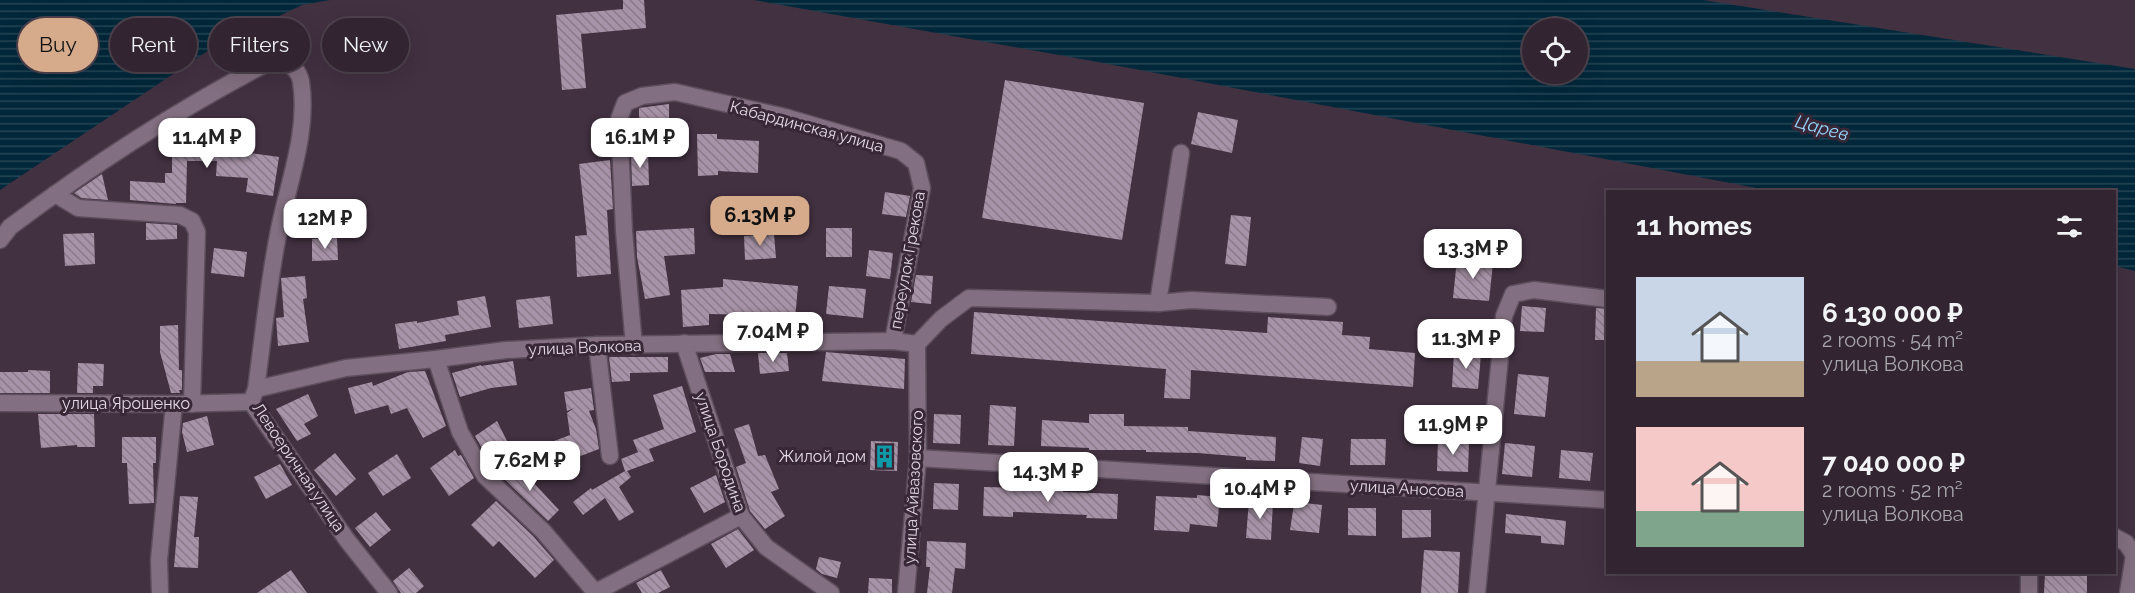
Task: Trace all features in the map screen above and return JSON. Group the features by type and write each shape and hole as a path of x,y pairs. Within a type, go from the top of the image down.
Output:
{"street":[{"name":"Левоеричная улица","path":"0,240 10,227 104,159 246,74 277,58 290,63 301,79 302,106 298,149 278,234 254,395 347,540 389,593"},
{"name":"Кабардинская улица","path":"634,346 624,231 619,119 625,103 642,96 675,92 785,117 902,151"},
{"name":"переулок Грекова","path":"893,340 922,188 916,163 902,151"},
{"path":"1158,303 1181,153"},
{"path":"55,194 78,208 180,215 192,221 197,232 192,404"},
{"path":"1477,593 1504,316 1513,294 1534,290 1606,299"},
{"path":"917,344 941,319 969,298 1158,303 1191,300 1328,307"},
{"name":"улица Волкова","path":"254,395 346,368 506,350 597,345 893,340 917,344"},
{"name":"улица Бородина","path":"684,344 741,516 766,548 831,593"},
{"name":"улица Айвазовского","path":"906,593 918,458 917,344"},
{"path":"597,345 610,456"},
{"path":"436,359 460,432 485,476 543,531 594,593 741,516"},
{"name":"улица Ярошенко","path":"0,403 192,404 254,395"},
{"path":"160,593 159,560 174,404"},
{"name":"улица Аносова","path":"918,458 1606,500"},
{"path":"2116,538 2126,543 2134,555 2128,593"},
{"path":"2029,593 2030,574"}],"water":[{"path":"0,0 330,0 302,5 275,18 209,18 209,50 197,58 197,18 110,18 110,72 176,72 0,190"},
{"name":"Царев","path":"754,0 1703,0 2135,69 2135,271 2116,266 2116,190 1767,190 1103,63"}],"building":[{"path":"623,0 644,0 646,28 581,34 586,88 562,90 556,15 623,9"},
{"path":"1005,80 1144,103 1122,240 982,218"},
{"path":"669,104 669,129 639,129 639,108"},
{"path":"1198,112 1238,120 1232,153 1191,144"},
{"path":"172,132 211,132 211,148 251,150 251,153 279,157 273,196 246,192 248,178 216,176 217,161 187,161 186,203 130,200 130,181 165,183 165,173 172,173"},
{"path":"697,134 717,134 717,139 759,141 758,173 718,171 718,175 698,176"},
{"path":"648,152 649,185 632,186 631,153"},
{"path":"610,160 613,209 607,210 611,274 577,277 575,236 587,235 579,164"},
{"path":"102,174 108,200 81,198 74,193"},
{"path":"885,192 910,196 906,217 882,214"},
{"path":"297,201 323,208 315,238 289,232"},
{"path":"1231,215 1251,217 1246,266 1225,264"},
{"path":"146,223 177,225 177,239 146,240"},
{"path":"694,228 695,254 664,256 670,295 645,299 637,257 636,231"},
{"path":"826,228 852,228 852,257 826,257"},
{"path":"94,233 95,264 65,266 63,234"},
{"path":"774,234 776,258 745,260 744,236"},
{"path":"337,238 338,260 312,261 312,239"},
{"path":"214,248 247,252 244,277 211,273"},
{"path":"869,250 893,253 890,279 866,276"},
{"path":"1457,259 1493,263 1489,301 1453,298"},
{"path":"916,275 933,276 931,304 911,302"},
{"path":"305,276 307,298 303,299 309,342 278,346 276,318 284,317 281,278"},
{"path":"723,279 798,286 795,319 762,315 709,314 709,325 683,327 681,290 723,287"},
{"path":"829,286 866,289 863,318 826,314"},
{"path":"485,296 491,327 445,335 446,341 399,349 395,324 417,321 417,323 459,315 457,301"},
{"path":"550,296 553,324 519,328 516,300"},
{"path":"1522,306 1546,308 1544,332 1520,331"},
{"path":"1596,308 1606,309 1606,340 1595,340"},
{"path":"974,312 1267,333 1268,317 1343,322 1342,335 1370,337 1369,349 1415,353 1413,387 1191,370 1190,399 1164,398 1166,369 971,354"},
{"path":"178,325 182,390 179,390 180,393 171,393 160,352 160,326"},
{"path":"826,352 905,359 904,389 822,381"},
{"path":"1454,352 1481,354 1478,389 1452,387"},
{"path":"758,353 787,353 789,371 760,374"},
{"path":"716,354 730,354 735,372 705,372 700,358"},
{"path":"609,357 668,357 668,372 630,373 630,381 612,382"},
{"path":"513,361 517,385 491,388 460,397 452,373 481,365"},
{"path":"78,363 104,364 103,386 93,386 93,393 77,393"},
{"path":"28,370 50,371 50,393 0,393 0,372 28,372"},
{"path":"425,371 446,426 423,438 407,408 391,414 388,405 355,414 348,388 372,382 373,386 408,372"},
{"path":"1518,374 1549,377 1545,417 1514,414"},
{"path":"682,386 696,432 649,449 654,461 627,471 631,477 619,487 634,512 619,521 605,498 583,515 573,502 591,488 592,490 625,471 621,459 641,451 638,452 633,440 664,429 653,395"},
{"path":"591,388 594,410 589,411 596,429 599,449 549,468 541,446 570,435 567,413 574,408 567,411 564,392"},
{"path":"308,394 318,416 304,424 311,434 297,441 276,409"},
{"path":"990,405 1016,407 1014,446 988,445"},
{"path":"38,414 94,414 95,447 77,447 77,445 41,448"},
{"path":"934,414 961,415 960,444 933,443"},
{"path":"1089,414 1124,414 1124,426 1188,427 1188,431 1276,437 1275,461 1246,460 1246,457 1198,453 1089,450 1089,448 1041,446 1042,420 1089,423"},
{"path":"207,416 214,445 187,452 182,432 183,423"},
{"path":"497,421 507,441 484,452 475,436"},
{"path":"749,424 758,456 765,455 779,489 771,492 785,516 765,529 750,511 736,467 746,463 734,429"},
{"path":"122,437 156,437 156,463 153,463 154,503 129,504 127,463 122,463"},
{"path":"1302,437 1323,439 1320,466 1299,463"},
{"path":"1351,439 1386,439 1385,465 1350,465"},
{"path":"1438,440 1469,442 1468,472 1437,471"},
{"name":"Жилой дом","path":"871,441 898,442 897,471 870,470"},
{"path":"1505,443 1535,446 1532,477 1502,474"},
{"path":"455,450 458,456 461,455 474,478 449,496 430,468"},
{"path":"1561,450 1593,453 1590,481 1559,478"},
{"path":"335,453 356,479 336,496 314,470"},
{"path":"397,454 411,478 383,496 368,473"},
{"path":"515,463 559,510 548,521 501,476"},
{"path":"280,464 292,485 266,499 254,477"},
{"path":"716,475 725,502 704,513 690,488"},
{"path":"934,483 959,484 958,510 933,509"},
{"path":"984,487 1063,489 1063,492 1118,494 1117,519 1086,518 1087,515 1013,512 1013,517 983,516"},
{"path":"1197,495 1220,497 1217,527 1190,524 1189,532 1154,530 1156,496 1197,498"},
{"path":"180,496 198,497 194,537 199,537 198,568 174,567"},
{"path":"1249,500 1273,502 1271,540 1246,538"},
{"path":"496,501 533,536 554,560 535,578 499,541 493,547 471,525"},
{"path":"1297,502 1322,505 1319,533 1290,530 1294,504"},
{"path":"1348,508 1376,508 1376,536 1348,535"},
{"path":"1402,510 1431,510 1431,537 1402,538"},
{"path":"376,512 391,530 370,547 355,528"},
{"path":"1506,514 1566,521 1564,545 1541,543 1541,536 1505,533"},
{"path":"738,529 754,550 726,568 711,544"},
{"path":"927,541 966,543 965,569 955,568 952,593 927,593 930,567 926,567"},
{"path":"1424,550 1460,552 1458,593 1421,593"},
{"path":"819,557 841,562 837,578 822,574 816,569"},
{"path":"409,568 424,586 416,593 401,593 393,581"},
{"path":"291,570 307,593 257,593"},
{"path":"661,570 670,587 658,593 642,593 636,583"},
{"path":"2045,574 2087,574 2087,593 2044,593"},
{"path":"869,578 892,579 892,593 868,593"}],"place":[{"name":"Жилой дом","path":"884,456"}]}
